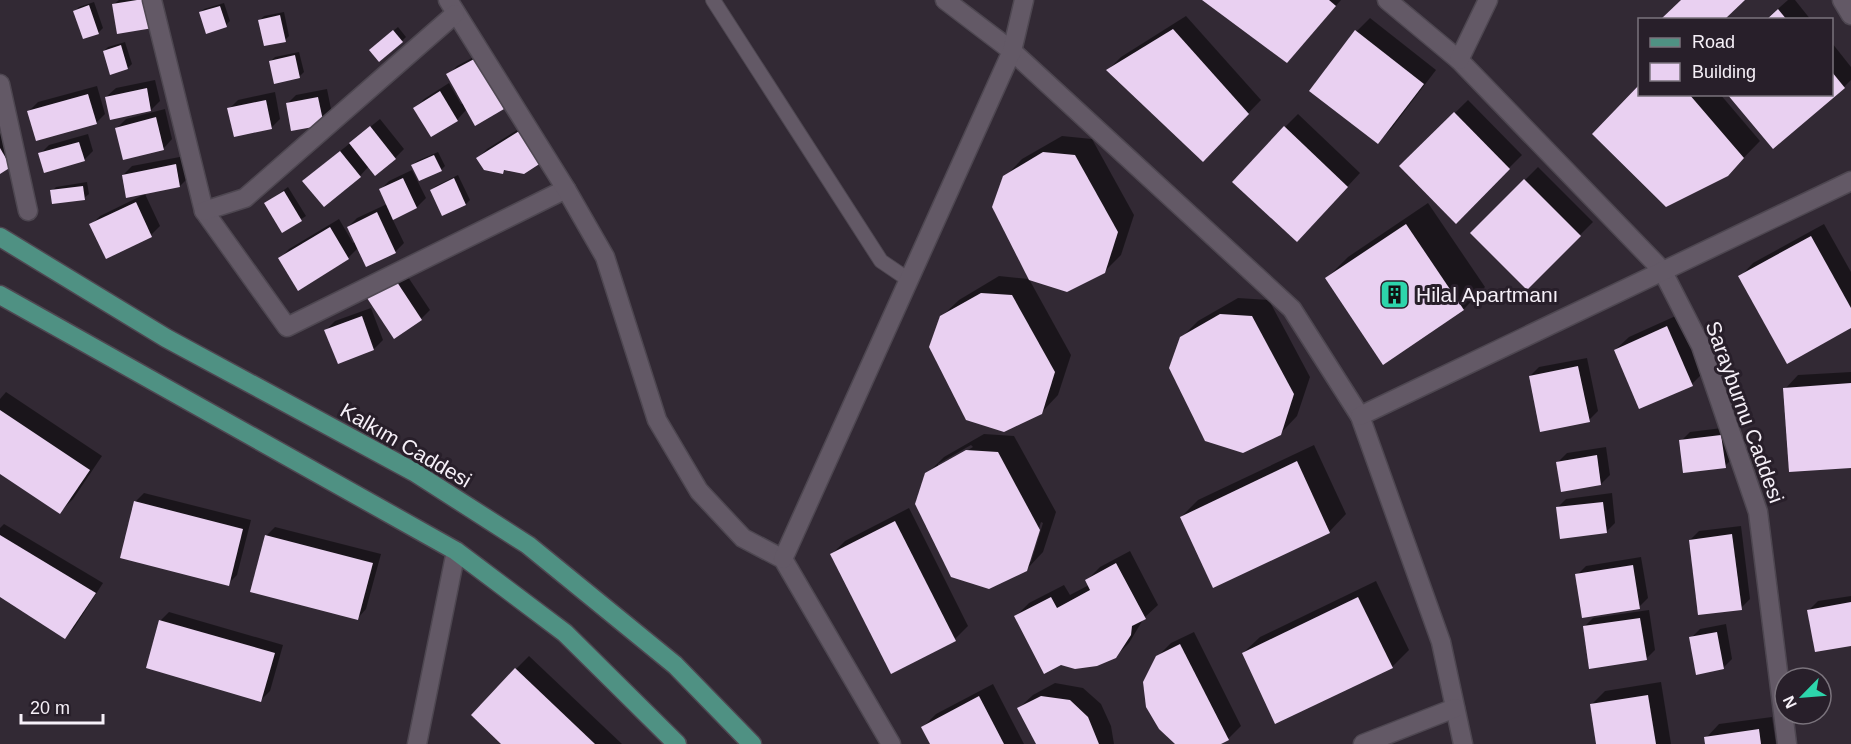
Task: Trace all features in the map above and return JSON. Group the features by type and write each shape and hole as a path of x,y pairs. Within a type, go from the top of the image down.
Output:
{"main road":[{"name":"Kalkım Caddesi","path":"0,237 166,338 414,472 528,545 675,665 752,744"},
{"path":"0,295 456,551 565,633 677,744"}],"street":[{"path":"152,0 204,211 286,327 566,189"},
{"path":"945,0 1012,51 1292,309 1360,416 1441,642 1463,744"},
{"path":"783,559 1012,51 1024,0"},
{"name":"Sarayburnu Caddesi","path":"1386,0 1459,60 1662,270 1701,346 1758,512 1787,744"},
{"path":"1459,60 1488,0"},
{"path":"1842,0 1851,15"},
{"path":"204,211 245,198 452,7 566,189 605,257 657,420 699,491 743,538 783,559 891,744"},
{"path":"0,84 28,211"},
{"path":"1360,416 1851,181"},
{"path":"417,744 456,551"},
{"path":"1363,744 1455,708"}],"lane":[{"path":"713,0 880,261 909,280"}],"building":[{"path":"148,0 153,28 117,34 112,4"},
{"path":"1202,0 1329,0 1336,6 1287,63"},
{"path":"1681,0 1745,0 1726,18 1662,18"},
{"path":"89,5 99,34 83,39 73,11"},
{"path":"220,6 227,27 206,34 199,12"},
{"path":"1778,9 1785,18 1768,18"},
{"path":"280,15 286,42 264,46 258,20"},
{"path":"1173,29 1249,114 1203,162 1106,70"},
{"path":"393,30 403,42 379,62 369,50"},
{"path":"1355,30 1424,84 1378,144 1309,91"},
{"path":"121,45 128,69 110,75 103,51"},
{"path":"295,55 300,78 274,84 269,61"},
{"path":"476,58 504,109 475,126 446,74"},
{"path":"1833,73 1845,88 1773,149 1729,96 1833,96"},
{"path":"1638,86 1638,96 1691,96 1744,158 1728,176 1666,207 1592,134"},
{"path":"147,88 151,111 110,120 105,97"},
{"path":"440,91 458,121 431,137 413,108"},
{"path":"88,94 97,124 36,141 27,111"},
{"path":"318,97 324,125 291,131 286,103"},
{"path":"266,100 272,129 234,137 227,108"},
{"path":"1454,112 1510,169 1456,224 1399,166"},
{"path":"156,117 164,150 123,160 115,128"},
{"path":"370,126 396,159 375,176 349,143"},
{"path":"1284,126 1348,187 1297,242 1232,182"},
{"path":"524,128 544,161 524,174 504,170 503,174 484,170 476,158"},
{"path":"79,142 85,161 44,173 38,153"},
{"path":"0,148 11,167 0,174"},
{"path":"340,151 361,177 324,207 302,181"},
{"path":"1043,152 1075,155 1118,232 1105,273 1067,292 1029,280 992,207 1003,176"},
{"path":"434,155 442,171 419,181 411,165"},
{"path":"176,164 180,187 126,198 122,175"},
{"path":"403,178 417,208 393,220 379,189"},
{"path":"454,178 466,205 442,216 430,190"},
{"path":"1524,179 1581,236 1527,290 1470,233"},
{"path":"83,186 85,200 52,204 50,190"},
{"path":"284,191 302,221 282,233 264,203"},
{"path":"136,202 152,237 106,259 89,224"},
{"path":"377,212 396,253 366,267 347,227"},
{"name":"Hilal Apartmanı","path":"1406,224 1464,310 1383,365 1325,278"},
{"path":"330,227 349,259 298,291 278,258"},
{"path":"1811,236 1851,308 1851,328 1787,364 1738,276"},
{"path":"395,279 422,320 394,339 367,298"},
{"path":"981,293 1012,295 1055,372 1042,414 1004,432 966,420 929,347 940,316"},
{"path":"1220,314 1252,316 1294,394 1281,435 1243,453 1205,441 1169,368 1180,337"},
{"path":"362,316 374,350 338,364 324,330"},
{"path":"1667,326 1693,386 1639,409 1614,350"},
{"path":"1578,366 1590,422 1540,432 1529,376"},
{"path":"1851,383 1851,468 1789,472 1783,388"},
{"path":"0,410 90,470 60,514 0,474"},
{"path":"1721,435 1726,468 1683,473 1679,440"},
{"path":"966,450 998,452 1040,530 1027,571 989,589 951,577 915,504 925,473"},
{"path":"1597,455 1601,485 1561,492 1556,462"},
{"path":"1297,461 1330,533 1213,588 1180,517"},
{"path":"134,501 243,529 229,586 120,558"},
{"path":"1603,502 1607,533 1560,539 1556,507"},
{"path":"895,521 956,641 891,674 830,554"},
{"path":"1732,534 1742,610 1698,615 1689,540"},
{"path":"0,535 96,593 65,639 0,597"},
{"path":"265,535 373,563 358,620 250,592"},
{"path":"1116,563 1146,619 1132,626 1131,635 1116,658 1097,666 1075,669 1061,665 1044,674 1014,616 1051,597 1057,608 1090,590 1085,580"},
{"path":"1633,565 1640,609 1582,618 1575,574"},
{"path":"1358,597 1393,668 1275,724 1242,653"},
{"path":"1851,602 1851,646 1815,652 1807,610"},
{"path":"1640,618 1647,660 1589,669 1583,626"},
{"path":"159,620 275,653 261,702 146,668"},
{"path":"1717,632 1724,669 1696,675 1689,637"},
{"path":"1180,644 1229,740 1221,744 1175,744 1159,729 1146,707 1143,682 1156,656"},
{"path":"515,668 595,744 501,744 471,715"},
{"path":"1648,695 1656,744 1596,744 1590,704"},
{"path":"979,696 1004,744 930,744 921,727"},
{"path":"1041,696 1070,700 1088,717 1099,744 1036,744 1017,708"},
{"path":"1759,729 1761,744 1705,744 1704,737"}],"place":[{"name":"Hilal Apartmanı","path":"1395,294"}]}
